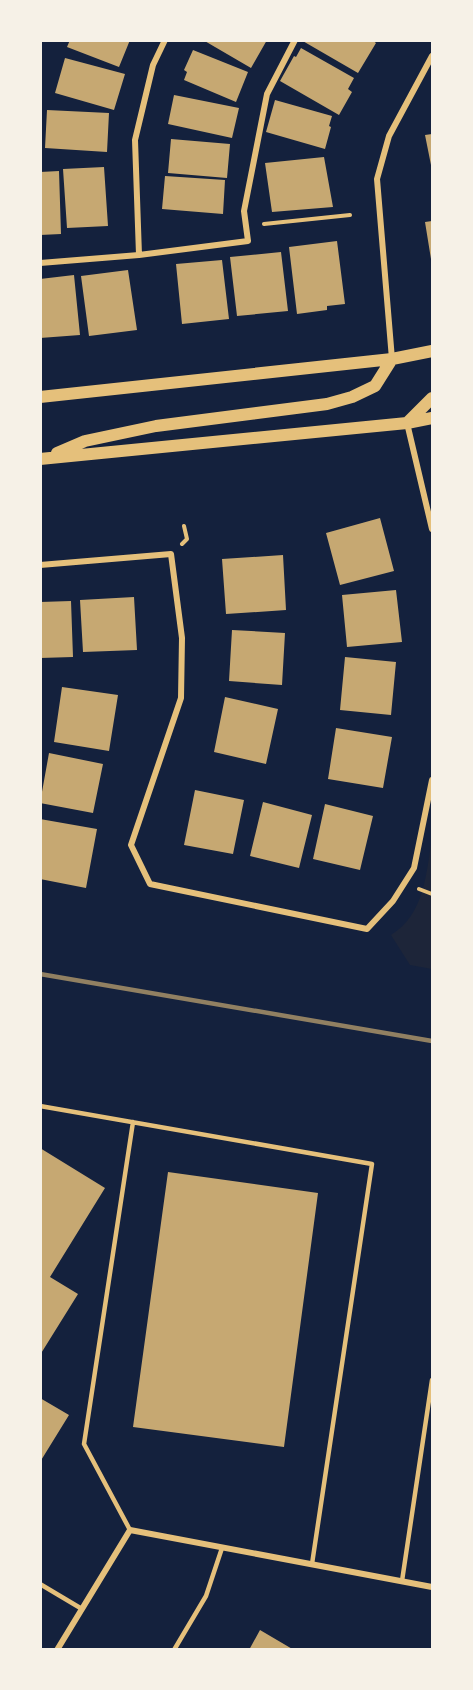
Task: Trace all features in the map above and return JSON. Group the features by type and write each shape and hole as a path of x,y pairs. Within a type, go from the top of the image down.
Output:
{"main road":[{"path":"40,397 392,359 432,351"},
{"path":"43,458 85,441 156,426 327,404 352,397 375,386 392,359"},
{"path":"407,423 432,398"},
{"path":"43,458 407,423 432,418"}],"street":[{"path":"139,255 135,140 153,65 165,40"},
{"path":"40,263 139,255 248,241 244,211 267,93 295,40"},
{"path":"392,359 377,179 389,136 432,56"},
{"path":"407,423 432,529"},
{"path":"40,565 171,554 182,638 181,698 131,845 150,884 367,929 393,901 414,868 432,780"},
{"path":"57,1650 130,1530 432,1587"}],"lane":[{"path":"40,1106 372,1164 312,1564"},
{"path":"130,1530 84,1444 133,1122"},
{"path":"402,1581 432,1380"},
{"path":"174,1650 206,1596 222,1548"},
{"path":"40,1584 82,1609"}],"path":[{"path":"246,225 350,215"}],"shaded area":[{"path":"432,838 432,969 410,965 391,935 411,916 417,904 425,879"}],"building":[{"path":"70,40 130,40 119,67 67,47"},
{"path":"203,40 267,40 251,68"},
{"path":"301,40 372,40 376,43 358,73"},
{"path":"301,48 354,78 348,89 352,92 339,115 280,81"},
{"path":"193,50 248,72 236,102 184,80 187,72 184,70"},
{"path":"65,58 125,74 114,110 55,93"},
{"path":"174,95 239,108 232,138 168,124"},
{"path":"275,100 332,116 325,149 266,132"},
{"path":"47,110 109,113 107,152 45,148"},
{"path":"432,134 432,165 431,165 425,135"},
{"path":"171,139 230,144 227,178 168,173"},
{"path":"324,157 333,207 272,212 265,163"},
{"path":"104,167 108,226 67,228 63,169"},
{"path":"59,171 61,234 40,235 40,172"},
{"path":"165,176 225,180 223,214 162,209"},
{"path":"432,221 432,258 431,259 425,222"},
{"path":"337,241 345,304 327,306 327,310 297,314 289,247"},
{"path":"281,252 288,311 237,316 230,257"},
{"path":"222,260 229,319 182,324 176,264"},
{"path":"128,270 137,330 89,336 81,276"},
{"path":"74,275 80,335 40,338 40,279"},
{"path":"380,518 394,571 340,585 326,533"},
{"path":"283,555 286,610 226,614 222,559"},
{"path":"396,590 402,642 347,647 342,595"},
{"path":"134,597 137,650 83,652 80,600"},
{"path":"71,601 73,657 40,658 40,602"},
{"path":"232,630 285,633 282,685 229,681"},
{"path":"345,657 396,662 391,715 340,710"},
{"path":"62,687 118,695 109,751 54,742"},
{"path":"225,697 278,709 266,764 214,752"},
{"path":"336,728 392,737 383,788 328,779"},
{"path":"49,753 103,764 93,813 40,803"},
{"path":"195,790 244,800 233,854 184,845"},
{"path":"263,802 312,815 299,868 250,856"},
{"path":"325,804 373,816 360,870 313,859"},
{"path":"40,819 97,829 86,888 40,879"},
{"path":"40,1148 105,1188 50,1277 78,1294 40,1355"},
{"path":"168,1172 318,1193 284,1447 133,1427"},
{"path":"40,1398 69,1415 40,1462"},
{"path":"260,1630 294,1650 249,1650"}],"railway":[{"path":"40,974 432,1041"}]}
